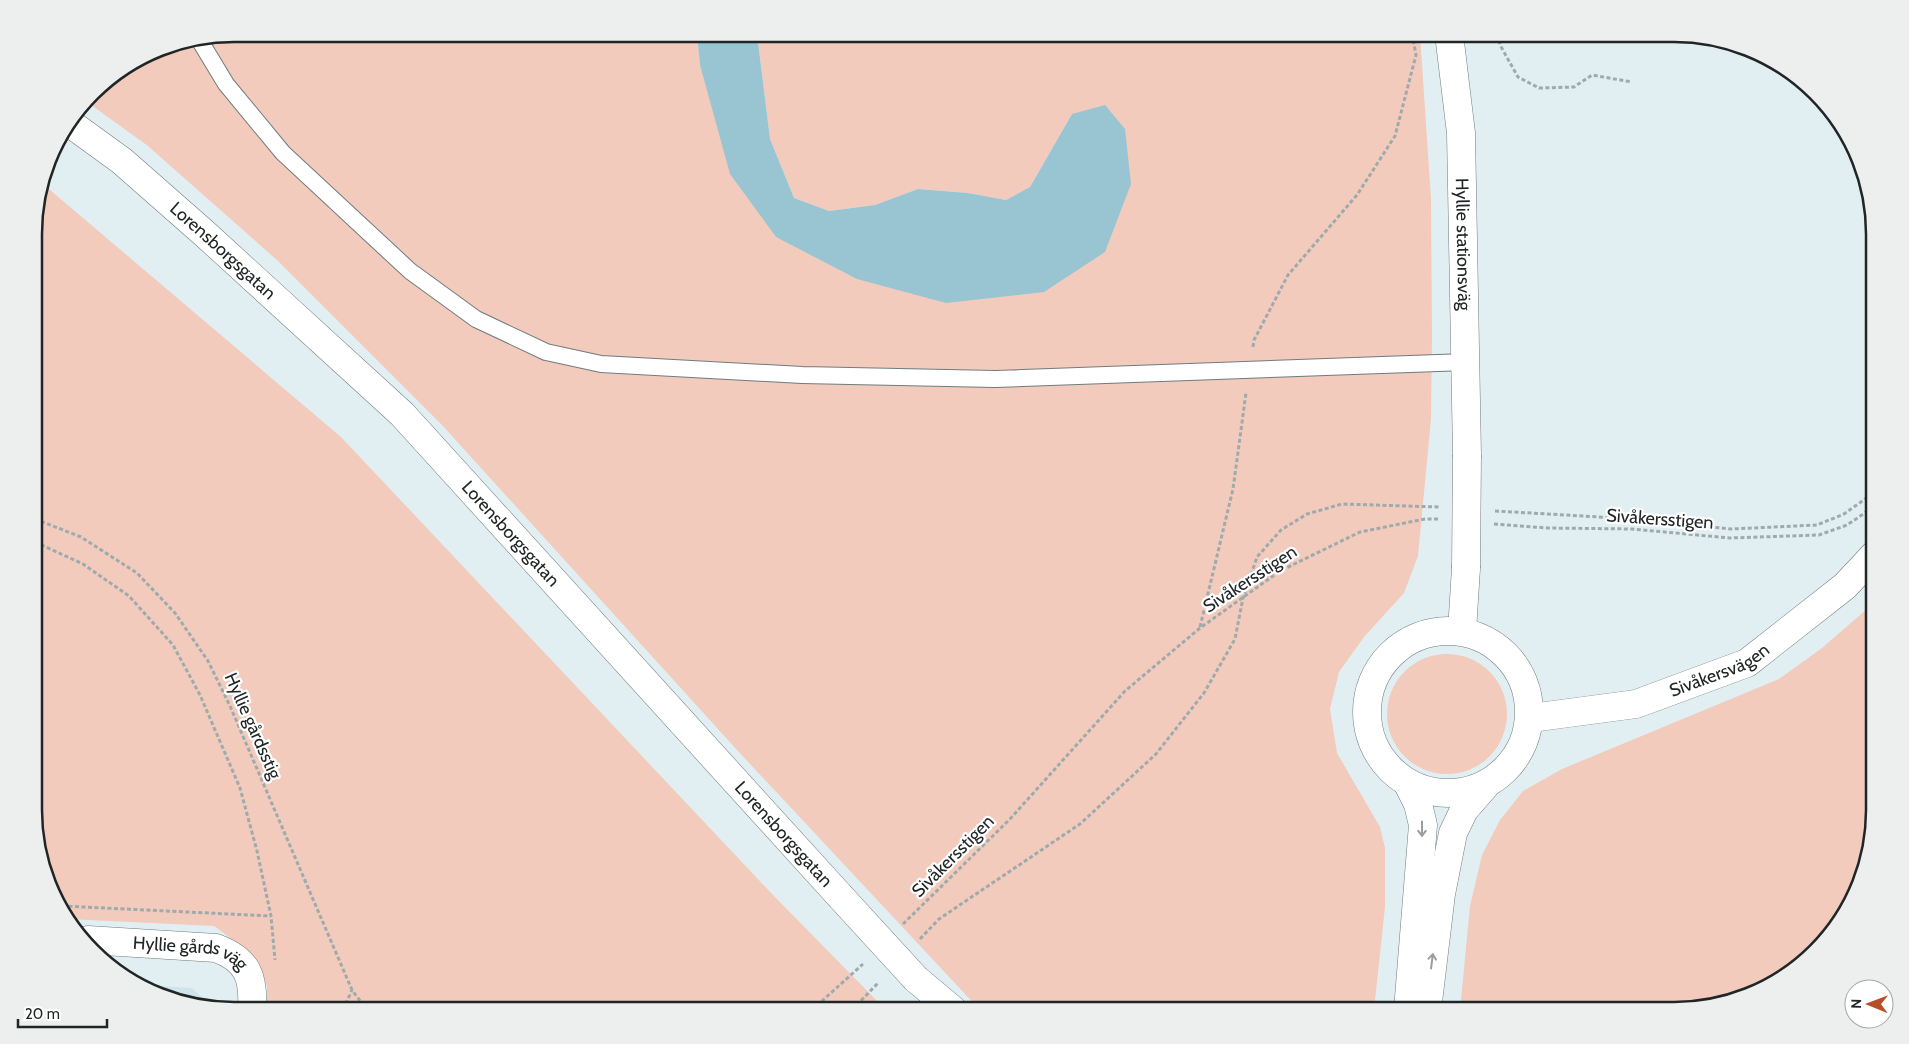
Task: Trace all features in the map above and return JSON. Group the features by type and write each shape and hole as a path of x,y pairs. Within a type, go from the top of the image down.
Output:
{"street":[{"name":"Hyllie stationsväg","path":"1450,42 1461,133 1466,362 1466,568 1462,631"},
{"name":"Lorensborgsgatan","path":"75,127 122,162 206,234 402,414 916,979 935,1002"},
{"name":"Sivåkersvägen","path":"1530,718 1636,704 1747,663 1845,586 1866,564"},
{"path":"1428,1002 1441,894 1453,833 1464,810 1485,786 1504,772 1522,749 1530,718 1528,690 1519,670 1493,643 1474,634 1462,631 1432,631 1398,647 1379,668 1367,699 1368,731 1374,747 1395,775 1408,784 1445,794 1485,786"},
{"path":"1408,784 1418,804 1423,825 1409,1002"},
{"name":"Hyllie gårds väg","path":"94,940 216,948 232,954 244,964 251,980 253,1002"},
{"name":"Lorensborgsgatan","path":"916,979 943,1002"}],"lane":[{"path":"202,45 226,84 283,153 410,271 476,319 546,352 601,364 802,375 995,379 1466,362"}],"path":[{"path":"1200,628 1233,489 1254,340 1288,275 1357,195 1395,136 1416,55 1414,42"},
{"path":"1499,42 1518,77 1539,88 1574,87 1592,75 1632,82"},
{"path":"1490,510 1634,518 1731,529 1817,525 1844,514 1866,498"},
{"path":"920,939 939,920 1080,824 1156,754 1204,693 1235,639 1243,598 1257,557 1281,530 1307,514 1342,504 1441,507"},
{"name":"Sivåkersstigen","path":"1491,524 1548,528 1632,529 1730,538 1818,535 1847,525 1866,512"},
{"name":"Sivåkersstigen","path":"902,926 1010,819 1125,691 1200,628 1280,571 1360,532 1425,518 1444,520"},
{"name":"Hyllie gårdsstig","path":"42,522 80,537 137,573 175,613 208,661 230,706 352,990 361,1002"},
{"path":"42,545 83,564 129,596 173,645 200,695 240,788 258,851 271,916 275,967"},
{"path":"68,906 271,916"},
{"path":"821,1002 869,958"},
{"path":"859,1002 881,979"},
{"path":"347,1002 352,990"}],"shaded area":[{"path":"234,42 698,42 700,65 776,237 1044,292 1072,114 1030,187 1006,200 968,193 918,189 875,205 829,211 794,198 770,139 758,42 1421,42 1431,199 1432,336 1431,419 1418,556 1404,593 1364,637 1339,672 1330,709 1337,753 1380,827 1385,848 1385,907 1375,1002 973,1002 737,750 442,425 278,261 148,146 92,106 108,90 138,68 161,57 197,46"},
{"path":"48,188 341,437 774,896 878,1002 267,1002 267,986 253,955 214,926 77,919 62,895 46,847 42,810 42,234"},
{"path":"1866,610 1866,822 1863,847 1852,883 1841,906 1819,936 1801,954 1760,982 1724,995 1700,1000 1675,1002 1461,1002 1470,906 1482,855 1500,820 1523,791 1562,769 1779,679 1822,648"},
{"path":"1447,654 1459,655 1470,659 1480,664 1489,672 1497,681 1502,691 1506,702 1506,726 1502,737 1497,747 1489,756 1480,764 1470,769 1459,773 1447,774 1435,773 1424,769 1414,764 1405,756 1397,747 1392,737 1388,726 1387,714 1388,702 1392,691 1397,681 1405,672 1414,664 1424,659 1435,655"},
{"path":"157,986 192,988 204,999"}],"water":[{"path":"698,42 758,42 770,139 794,198 829,211 875,205 918,189 968,193 1006,200 1030,187 1072,114 1105,105 1125,129 1131,184 1105,252 1044,292 946,303 857,279 776,237 730,174 700,65"}]}
